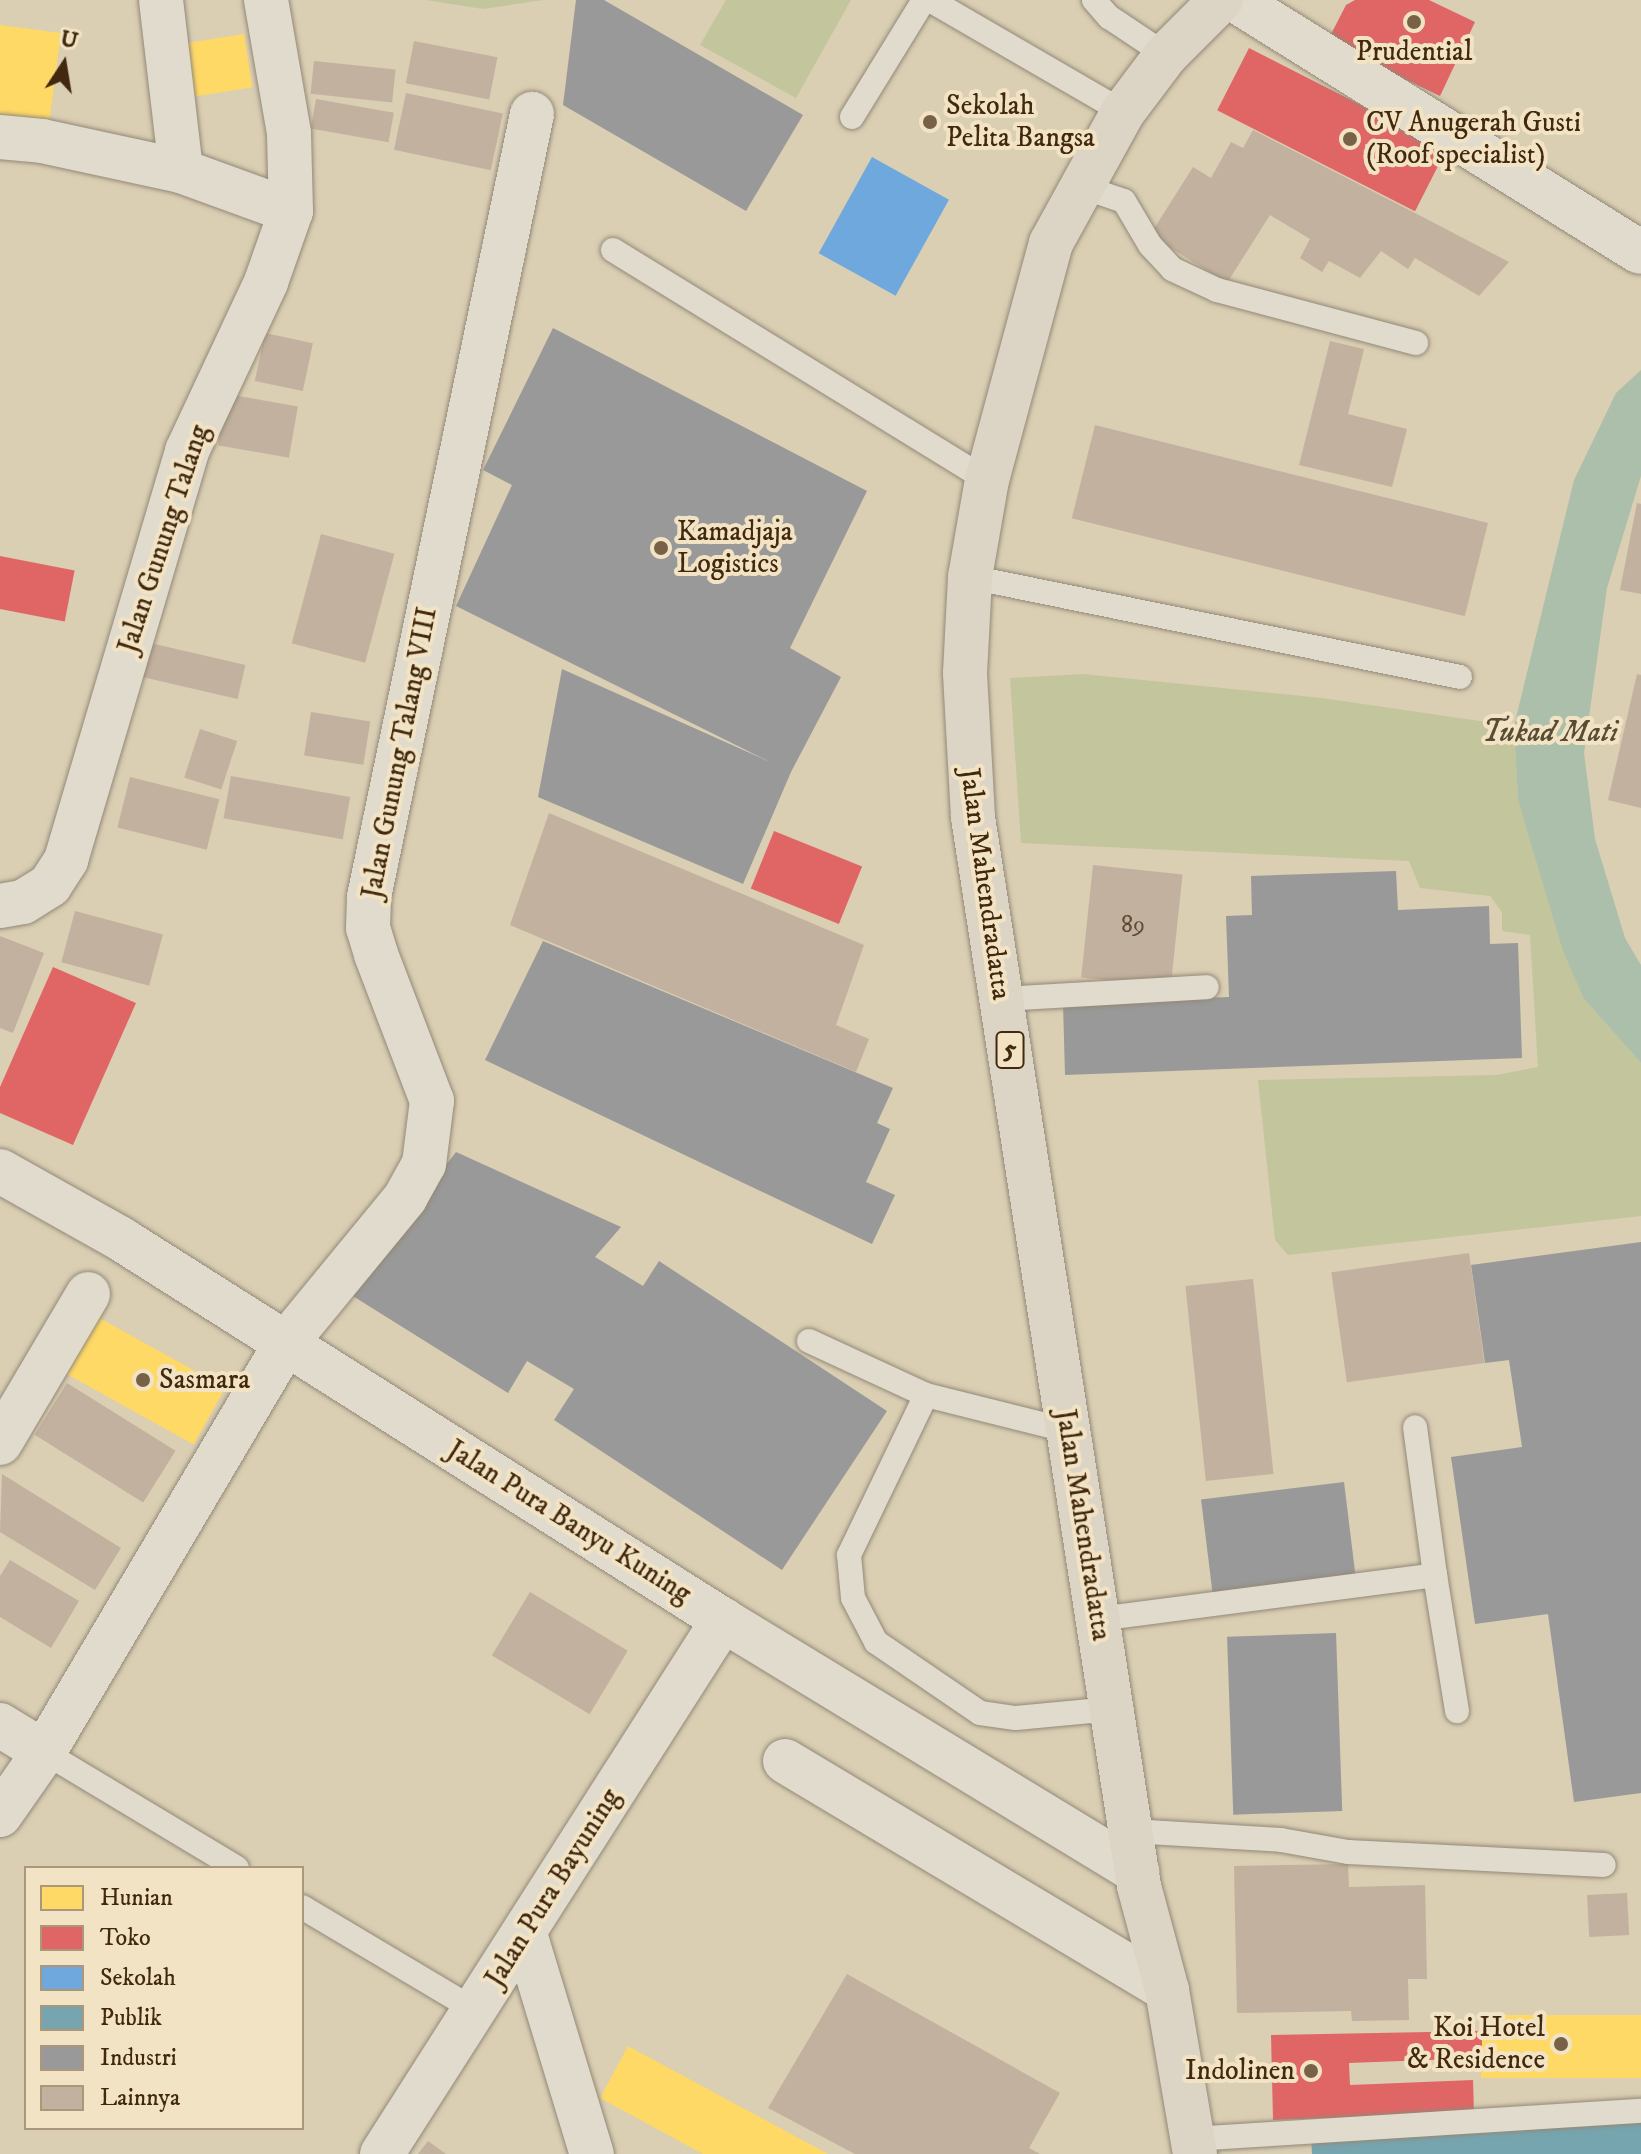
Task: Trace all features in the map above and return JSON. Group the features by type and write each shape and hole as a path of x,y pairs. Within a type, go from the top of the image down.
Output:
{"highway":[{"name":"Jalan Mahendradatta","path":"1194,2147 1167,1990 1134,1852 1001,999 966,739 970,577 987,480 1051,243 1123,112 1166,55 1221,0"}],"street":[{"path":"161,0 181,171"},
{"name":"Jalan Gunung Talang","path":"0,906 23,902 50,885 66,860 187,451 266,282 291,211 289,133 266,0"},
{"path":"1235,0 1639,251"},
{"name":"Jalan Gunung Talang VIII","path":"0,1815 44,1752 286,1343 405,1198 424,1164 431,1131 432,1101 376,954 368,928 369,897 532,114"},
{"path":"0,137 71,146 181,171 291,211"},
{"name":"Jalan Pura Banyu Kuning","path":"0,1171 121,1239 723,1620 1134,1852"},
{"path":"0,1443 88,1294"},
{"name":"Jalan Pura Bayuning","path":"382,2154 723,1620"},
{"path":"0,1725 44,1752"},
{"path":"785,1761 1167,1990"},
{"path":"525,1934 592,2154"}],"lane":[{"path":"852,117 927,0 1123,112"},
{"path":"1094,0 1109,17 1166,55"},
{"path":"1080,186 1124,201 1150,245 1172,269 1217,290 1416,343"},
{"path":"613,250 987,480"},
{"path":"970,577 1460,677"},
{"path":"1001,999 1207,987"},
{"path":"809,1341 926,1395 1069,1431"},
{"path":"926,1395 849,1555 853,1598 876,1642 980,1713 1016,1718 1112,1709"},
{"path":"1415,1427 1457,1711"},
{"path":"1098,1619 1435,1575"},
{"path":"44,1752 234,1866"},
{"path":"1134,1852 1281,1840 1348,1852 1604,1865"},
{"path":"304,1908 475,2010"},
{"path":"1194,2147 1641,2111"}],"green space":[{"path":"426,0 543,0 483,9"},
{"path":"726,0 851,0 796,98 700,45"},
{"path":"1083,674 1322,698 1514,726 1518,800 1584,999 1641,1063 1641,1216 1288,1255 1275,1240 1258,1080 1497,1075 1538,1067 1530,935 1502,931 1502,912 1490,896 1420,888 1409,861 1021,843 1010,678"}],"water":[{"name":"Tukad Mati","path":"1641,370 1641,476 1607,588 1584,753 1595,839 1625,938 1641,965 1641,1063 1584,999 1563,951 1518,800 1514,726 1574,480 1616,393"}],"building: Hunian":[{"path":"0,25 61,33 48,131 0,124"},
{"path":"244,34 252,87 195,96 187,43"},
{"name":"Sasmara","path":"94,1315 225,1388 194,1445 62,1372"},
{"name":"Koi Hotel & Residence","path":"1481,2015 1641,2015 1641,2078 1481,2078"},
{"path":"628,2046 828,2154 703,2154 600,2098"}],"building: Toko":[{"path":"1355,0 1429,0 1475,22 1440,96 1327,42 1346,5"},
{"name":"CV Anugerah Gusti (Roof specialist)","path":"1249,48 1447,149 1415,211 1217,110"},
{"path":"0,556 75,571 65,622 0,609"},
{"path":"774,831 862,867 839,924 751,888"},
{"path":"53,967 136,1003 73,1145 0,1113 0,1087"},
{"name":"Indolinen","path":"1482,2031 1482,2058 1349,2063 1350,2085 1473,2080 1474,2113 1273,2120 1271,2035"}],"building: Sekolah":[{"path":"872,157 949,200 896,296 819,253"}],"building: Publik":[{"path":"1641,2118 1641,2154 1312,2154 1311,2135"}],"building: Industri":[{"path":"576,0 604,0 803,115 746,211 563,105"},
{"name":"Kamadjaja Logistics","path":"553,328 867,491 790,648 841,677 791,772 743,884 538,797 562,669 770,762 456,606 512,485 483,470"},
{"path":"1396,871 1398,910 1489,906 1490,944 1518,943 1522,1058 1065,1075 1063,1003 1229,997 1226,916 1252,915 1251,876"},
{"path":"543,941 893,1088 877,1123 890,1129 866,1182 895,1195 872,1244 485,1060"},
{"path":"456,1152 621,1227 595,1257 643,1286 659,1261 887,1411 782,1570 554,1420 574,1389 527,1361 508,1393 348,1293"},
{"path":"1641,1242 1641,1793 1574,1802 1548,1614 1475,1624 1451,1457 1522,1447 1509,1360 1485,1363 1471,1265"},
{"path":"1344,1482 1355,1575 1213,1593 1201,1500"},
{"path":"1336,1633 1342,1811 1233,1815 1227,1637"}],"building: Lainnya":[{"path":"414,41 497,57 489,99 406,83"},
{"path":"314,61 396,70 392,102 311,94"},
{"path":"406,93 503,114 491,170 394,150"},
{"path":"316,99 394,113 389,142 311,129"},
{"path":"1253,130 1509,262 1479,296 1415,258 1408,269 1381,251 1360,278 1329,261 1322,272 1300,258 1310,239 1270,215 1227,283 1150,235 1193,167 1211,178 1231,142 1243,148"},
{"path":"265,333 313,343 303,391 255,381"},
{"path":"1330,341 1364,349 1348,414 1407,429 1392,487 1299,465"},
{"path":"227,394 298,407 289,458 218,445"},
{"path":"1095,425 1488,523 1465,616 1072,518"},
{"path":"1637,503 1641,504 1641,594 1620,590"},
{"path":"321,534 394,554 365,663 292,643"},
{"path":"146,642 245,665 238,699 138,676"},
{"path":"1637,674 1641,675 1641,808 1608,800"},
{"path":"311,712 370,721 363,765 304,755"},
{"path":"200,729 237,741 221,790 184,778"},
{"path":"231,776 350,797 343,839 224,818"},
{"path":"130,777 219,799 207,850 117,827"},
{"path":"549,813 864,945 836,1025 869,1039 856,1072 510,925"},
{"path":"1093,865 1183,874 1171,987 1081,977"},
{"path":"75,911 163,935 149,986 61,962"},
{"path":"0,936 44,953 13,1033 0,1028"},
{"path":"1469,1253 1484,1363 1347,1382 1331,1272"},
{"path":"1253,1279 1273,1474 1206,1481 1185,1286"},
{"path":"67,1383 176,1451 143,1503 35,1435"},
{"path":"2,1474 121,1548 95,1590 0,1532"},
{"path":"10,1560 79,1601 51,1648 0,1617 0,1576"},
{"path":"530,1592 628,1651 590,1714 492,1655"},
{"path":"1348,1864 1349,1887 1425,1885 1427,1979 1408,1979 1409,2020 1352,2021 1351,2011 1237,2013 1234,1866"},
{"path":"1627,1893 1629,1935 1589,1937 1587,1895"},
{"path":"847,1974 1060,2093 1029,2148 1040,2154 855,2154 768,2108"},
{"path":"428,2141 446,2154 418,2154"}],"place":[{"name":"Prudential","path":"1414,22"},
{"name":"Sekolah Pelita Bangsa","path":"930,122"},
{"name":"CV Anugerah Gusti (Roof specialist)","path":"1350,139"},
{"name":"Kamadjaja Logistics","path":"661,548"},
{"name":"Sasmara","path":"143,1380"},
{"name":"Koi Hotel & Residence","path":"1561,2044"},
{"name":"Indolinen","path":"1311,2071"}]}
